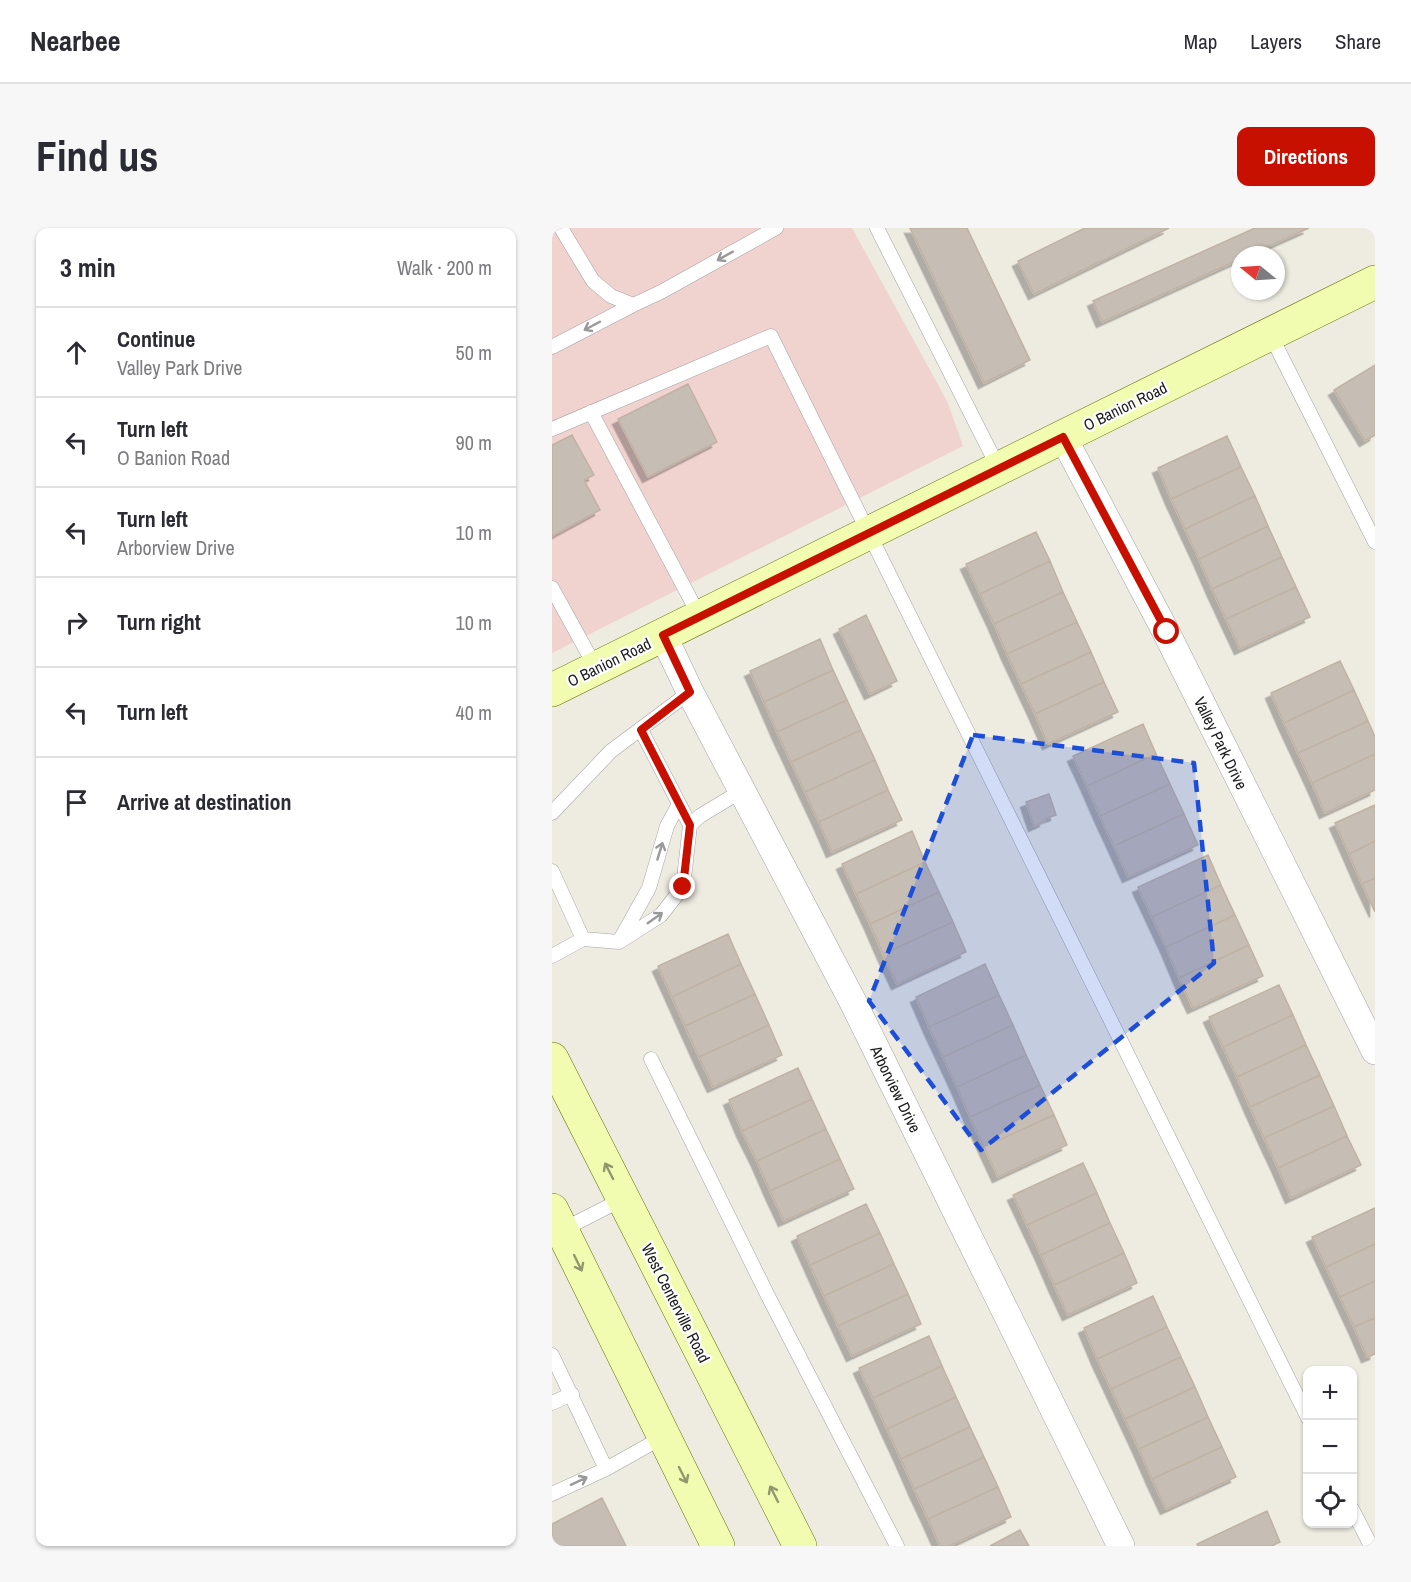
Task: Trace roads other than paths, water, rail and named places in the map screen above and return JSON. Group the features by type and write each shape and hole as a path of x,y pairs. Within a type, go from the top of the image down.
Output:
{"street":[{"name":"O Banion Road","path":"552,690 1375,282"},
{"name":"Valley Park Drive","path":"1063,437 1167,632 1375,1051"},
{"name":"Arborview Drive","path":"663,635 690,692 852,1000 1121,1546"},
{"name":"West Centerville Road","path":"552,1059 792,1543"},
{"path":"555,1225 718,1546"}],"lane":[{"path":"561,228 593,281 611,296 633,305"},
{"path":"552,347 660,292 776,228"},
{"path":"877,228 999,469"},
{"path":"1270,334 1375,542"},
{"path":"552,429 771,336 1303,1408"},
{"path":"591,412 699,617"},
{"path":"552,588 596,668"},
{"path":"552,813 611,751 690,692"},
{"path":"552,956 583,939 619,942 661,915 683,887 690,825 641,730"},
{"path":"690,825 700,816 743,790"},
{"path":"619,942 649,888 667,826 680,804"},
{"path":"552,871 583,939"},
{"path":"651,1059 762,1284 897,1546"},
{"path":"555,1225 623,1199"},
{"path":"552,1355 606,1469"},
{"path":"552,1403 572,1394"},
{"path":"552,1494 606,1469 663,1437"},
{"path":"1357,1517 1371,1546"}]}
